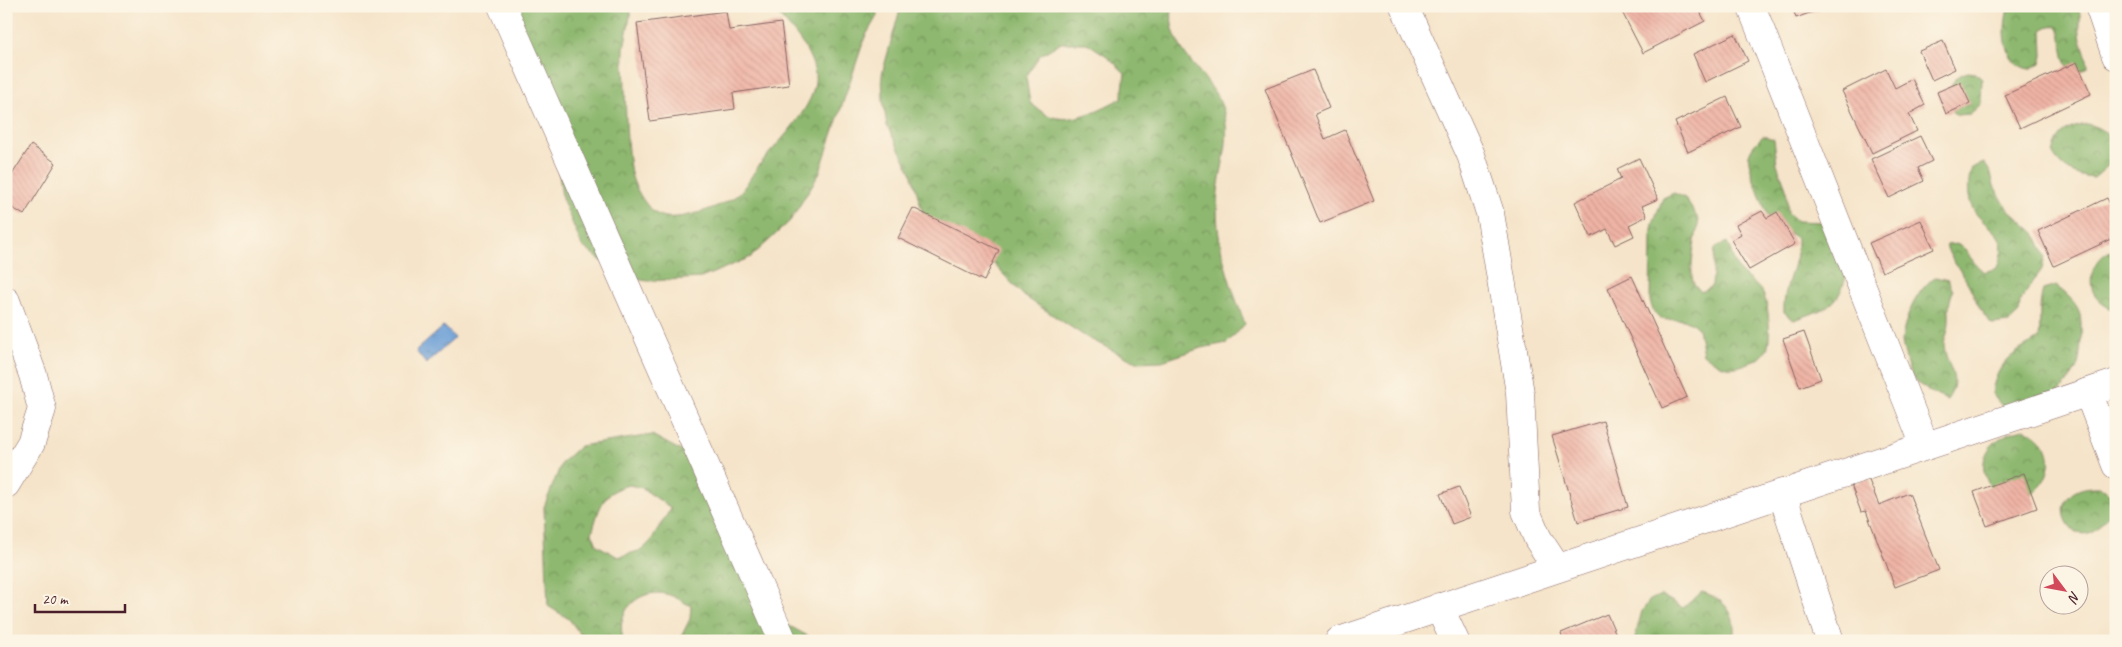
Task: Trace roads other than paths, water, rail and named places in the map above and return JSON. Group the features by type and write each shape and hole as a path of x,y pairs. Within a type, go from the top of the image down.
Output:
{"street":[{"path":"502,6 783,641"},
{"path":"1404,6 1472,155 1490,213 1520,393 1526,511 1538,539 1557,568"},
{"path":"1751,6 1925,446"},
{"path":"2099,6 2116,56"},
{"path":"6,301 34,375 42,409 31,442 6,484"},
{"path":"1339,641 2116,383"},
{"path":"2088,392 2116,465"},
{"path":"1782,494 1830,641"},
{"path":"1439,607 1455,641"}],"water":[{"path":"444,326 455,338 426,364 416,351"}]}
